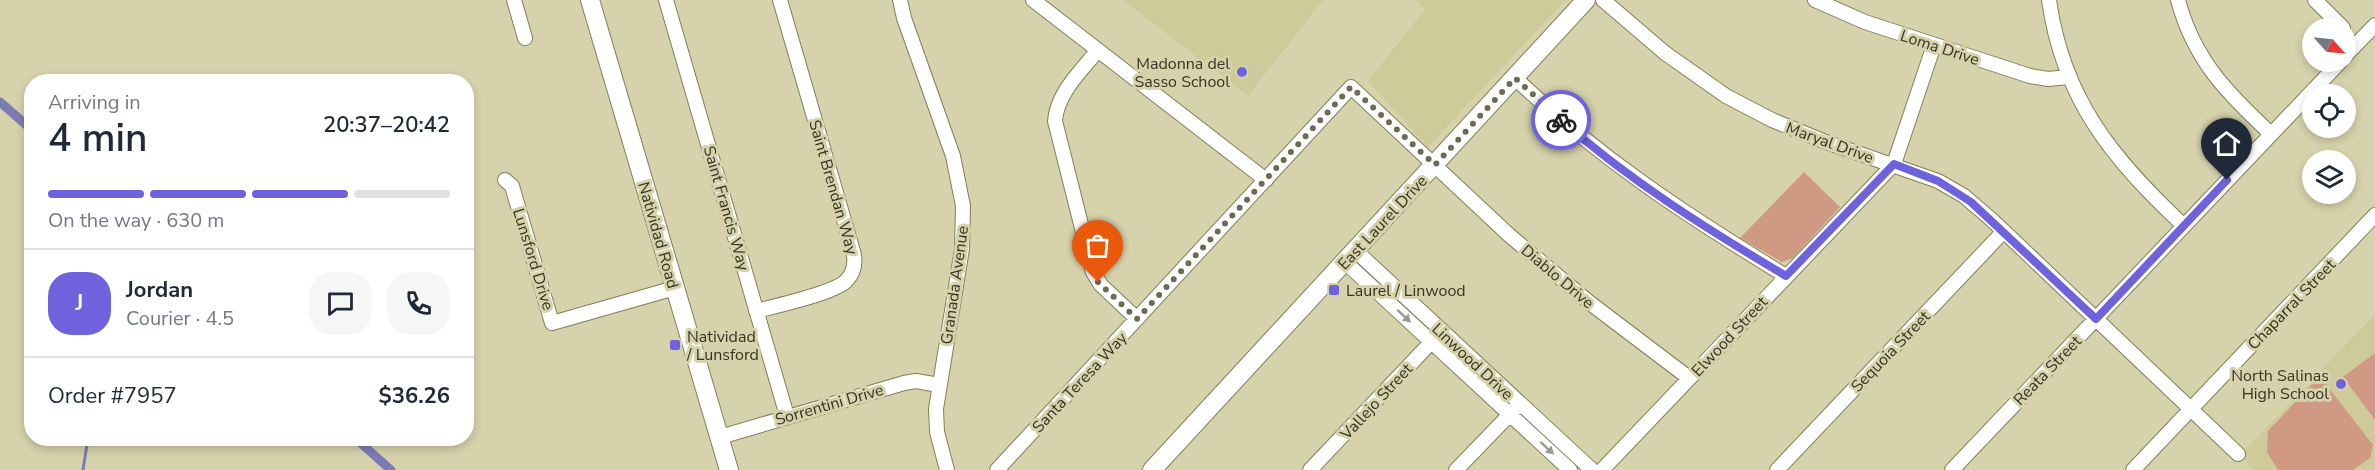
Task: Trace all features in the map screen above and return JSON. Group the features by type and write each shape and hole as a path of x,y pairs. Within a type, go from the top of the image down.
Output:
{"main road":[{"name":"Natividad Road","path":"590,0 729,470"},
{"name":"East Laurel Drive","path":"1152,470 1586,0"}],"street":[{"path":"514,0 525,38"},
{"name":"Saint Francis Way","path":"666,0 787,416"},
{"name":"Saint Brendan Way","path":"756,311 836,288 848,279 855,266 853,250 780,0"},
{"name":"Granada Avenue","path":"900,0 903,18 953,156 962,197 962,249 936,409 937,432 947,470"},
{"path":"1033,0 1266,180"},
{"name":"Maryal Drive","path":"1603,0 1665,53 1726,96 1772,120 1815,138 1894,164 1950,187 1978,207 2238,454"},
{"name":"Loma Drive","path":"1815,0 1865,22 2036,78 2069,77"},
{"path":"2049,0 2056,37 2069,77 2095,126 2114,154 2142,186 2183,225"},
{"path":"2178,0 2192,41 2213,75 2231,98 2271,134"},
{"path":"2315,0 2333,18"},
{"path":"2358,43 2375,25"},
{"name":"Elwood Street","path":"1602,470 1894,164 1934,45"},
{"path":"1098,50 1061,99 1057,110 1056,126 1093,272 1104,288 1137,319"},
{"name":"Reata Street","path":"1952,470 2330,72"},
{"path":"1515,78 1578,135 1640,183 1712,231 1786,276"},
{"name":"Santa Teresa Way","path":"997,470 1351,87 1435,165"},
{"name":"Diablo Drive","path":"1435,165 1509,235 1581,295 1689,378"},
{"name":"Lunsford Drive","path":"505,180 512,186 552,323 675,288"},
{"name":"Chaparral Street","path":"2133,470 2375,215"},
{"name":"Sequoia Street","path":"1777,470 2004,231"},
{"name":"Linwood Drive","path":"1350,256 1515,409 1592,470"},
{"name":"Vallejo Street","path":"1310,470 1436,336"},
{"name":"Sorrentini Drive","path":"720,438 904,382 916,381 939,385"},
{"path":"1456,470 1515,409"},
{"name":"Linwood Drive","path":"1515,409 1570,470"}],"shaded area":[{"name":"Madonna del Sasso School","path":"1123,0 1323,0 1248,96"},
{"path":"1415,0 1565,0 1428,147 1368,81 1425,9"},
{"path":"1804,172 1840,207 1793,258 1782,262 1740,238"},
{"name":"North Salinas High School","path":"2375,314 2375,470 2254,470 2240,455"},
{"path":"2375,353 2375,420 2343,377"},
{"path":"2318,378 2321,378 2373,445 2370,458 2353,470 2278,470 2267,452 2268,431"}],"waterway":[{"path":"0,102 24,123"},
{"path":"83,470 87,446"},
{"path":"364,446 391,470"}],"way so far":[{"path":"1098,282 1137,319 1351,87 1435,165 1515,78 1561,120"}],"place":[{"name":"Madonna del Sasso School","path":"1242,72"},
{"name":"Laurel / Linwood","path":"1334,290"},
{"name":"Natividad / Lunsford","path":"675,345"},
{"name":"North Salinas High School","path":"2341,384"}],"route":[{"path":"1561,120 1617,166 1668,202 1786,276 1894,164 1922,174 1950,187 1978,207 2096,319 2227,180"}]}
